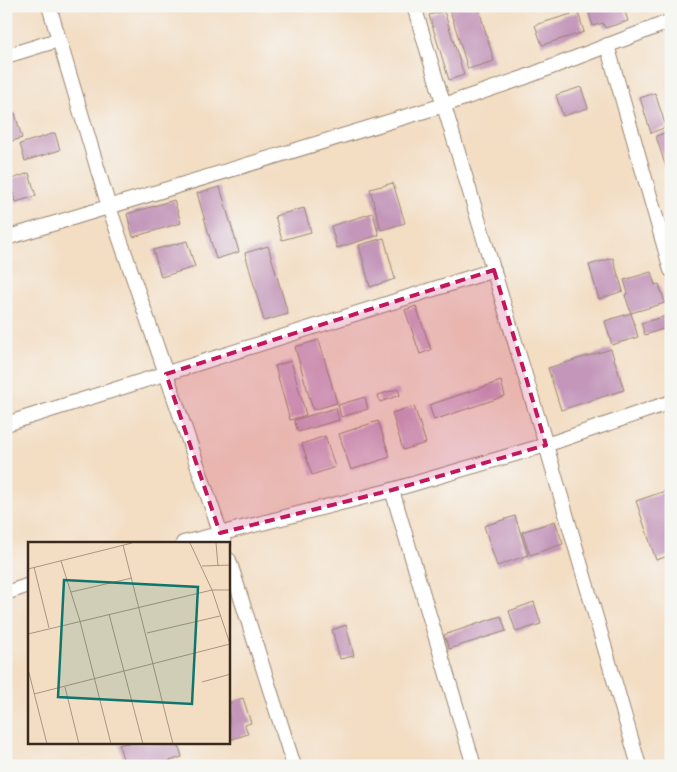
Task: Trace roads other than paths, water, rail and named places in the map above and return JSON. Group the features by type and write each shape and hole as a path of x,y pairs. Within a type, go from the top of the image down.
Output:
{"street":[{"path":"49,6 109,207 222,538"},
{"path":"414,6 546,445 639,766"},
{"path":"6,238 444,105 523,78 671,21"},
{"path":"6,56 58,40"},
{"path":"607,46 671,270"},
{"path":"6,424 494,270"},
{"path":"191,542 222,538 392,490 546,445 671,402"},
{"path":"392,490 474,766"},
{"path":"230,563 294,766"},
{"path":"6,593 28,585"}]}
